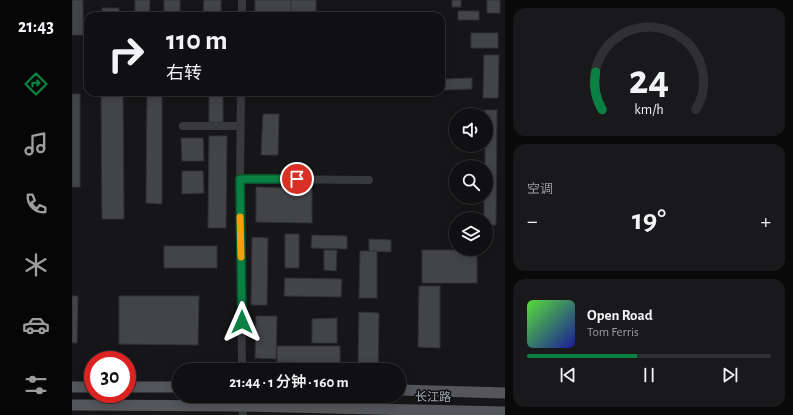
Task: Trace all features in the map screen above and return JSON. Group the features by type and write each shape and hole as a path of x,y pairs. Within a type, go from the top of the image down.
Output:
{"main road":[{"path":"72,387 84,387"},
{"path":"136,387 172,387"},
{"name":"长江路","path":"406,390 505,393"},
{"name":"长江路","path":"72,405 242,410 505,412"}],"street":[{"path":"242,0 242,12"},
{"path":"241,96 240,179 242,363"},
{"path":"184,126 240,126"},
{"path":"240,179 369,180"}],"building":[{"path":"72,0 83,0 83,35 72,35"},
{"path":"135,0 150,0 149,12 135,12"},
{"path":"164,0 180,0 180,12 164,12"},
{"path":"204,0 221,0 221,12 203,12"},
{"path":"255,0 292,0 291,12 255,12"},
{"path":"291,0 316,0 316,12 291,12"},
{"path":"452,0 461,0 461,7 452,7"},
{"path":"487,0 500,0 500,13 487,13"},
{"path":"102,8 119,8 119,12 102,12"},
{"path":"458,11 479,11 479,20 458,20"},
{"path":"471,33 498,33 498,48 471,48"},
{"path":"484,55 499,55 498,98 483,98"},
{"path":"472,78 472,89 445,90 445,79"},
{"path":"72,94 80,94 80,187 72,187"},
{"path":"101,96 123,96 124,219 102,219"},
{"path":"147,96 162,96 162,204 146,203"},
{"path":"209,96 223,96 223,122 209,122"},
{"path":"493,110 497,110 496,225 493,225 493,212 484,212 484,204 493,204 493,160 485,160 485,152 493,152"},
{"path":"263,114 279,114 278,155 261,155"},
{"path":"209,136 227,136 226,228 208,228"},
{"path":"181,138 203,138 204,161 182,161"},
{"path":"182,171 203,171 204,193 182,194"},
{"path":"256,187 312,189 312,223 256,222"},
{"path":"285,234 299,234 299,268 285,268"},
{"path":"312,235 347,236 347,249 311,248"},
{"path":"252,237 268,238 267,305 251,305"},
{"path":"369,239 391,240 391,252 369,251"},
{"path":"164,246 217,246 217,268 164,268"},
{"path":"324,250 337,250 336,271 324,270"},
{"path":"422,250 449,250 449,256 477,256 477,283 422,283"},
{"path":"360,251 377,251 377,298 359,298"},
{"path":"285,278 342,279 341,297 284,296"},
{"path":"419,286 440,286 440,348 418,347"},
{"path":"72,296 78,296 77,343 72,343"},
{"path":"119,296 199,296 198,345 119,344"},
{"path":"359,312 379,313 378,363 358,363"},
{"path":"256,316 277,316 276,359 255,358"},
{"path":"337,318 337,343 312,343 312,319"},
{"path":"277,346 340,346 340,363 277,362"}],"slow traffic":[{"path":"240,217 241,257"}],"route":[{"path":"242,322 240,179 297,179"}]}
